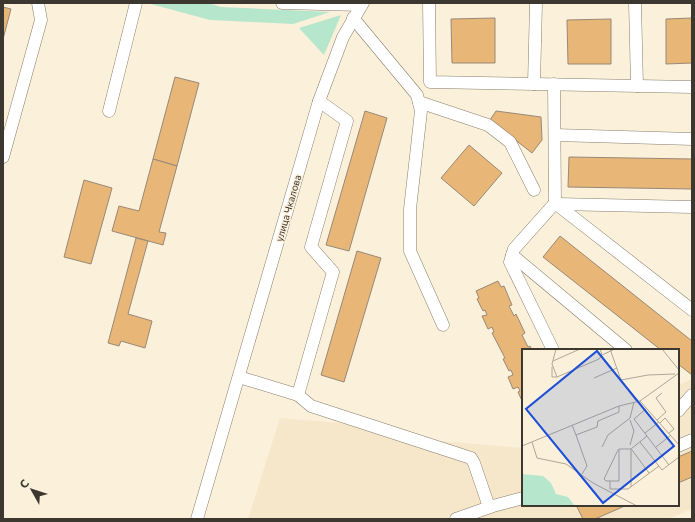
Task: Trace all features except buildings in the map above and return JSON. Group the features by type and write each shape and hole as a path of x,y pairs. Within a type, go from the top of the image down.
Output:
{"street":[{"path":"3,158 41,20 38,3"},
{"path":"109,111 136,3"},
{"path":"282,3 362,4"},
{"path":"429,3 430,82 692,87"},
{"path":"534,84 536,3"},
{"path":"635,3 637,86"},
{"name":"улица Чкалова","path":"197,519 319,101 343,37 362,4"},
{"path":"353,18 417,95 421,111 410,208 410,251 443,324"},
{"path":"553,349 510,262 514,249 556,203 554,84"},
{"path":"298,395 333,272 310,246 347,121 319,101"},
{"path":"418,102 488,126 510,142 534,190"},
{"path":"554,135 692,139"},
{"path":"556,203 692,207"},
{"path":"556,203 692,310"},
{"path":"512,255 625,349"},
{"path":"239,377 298,395 311,406 471,458 489,507"},
{"path":"679,410 692,395"},
{"path":"679,446 692,440"},
{"path":"456,519 489,507 522,498"}],"shaded area":[{"path":"692,379 692,509 668,519 248,519 280,418 364,425 429,440 522,448 522,506 679,506 679,385"}],"green space":[{"path":"147,3 208,3 221,7 330,12 293,24 210,20"},
{"path":"341,15 324,55 299,28"}]}
